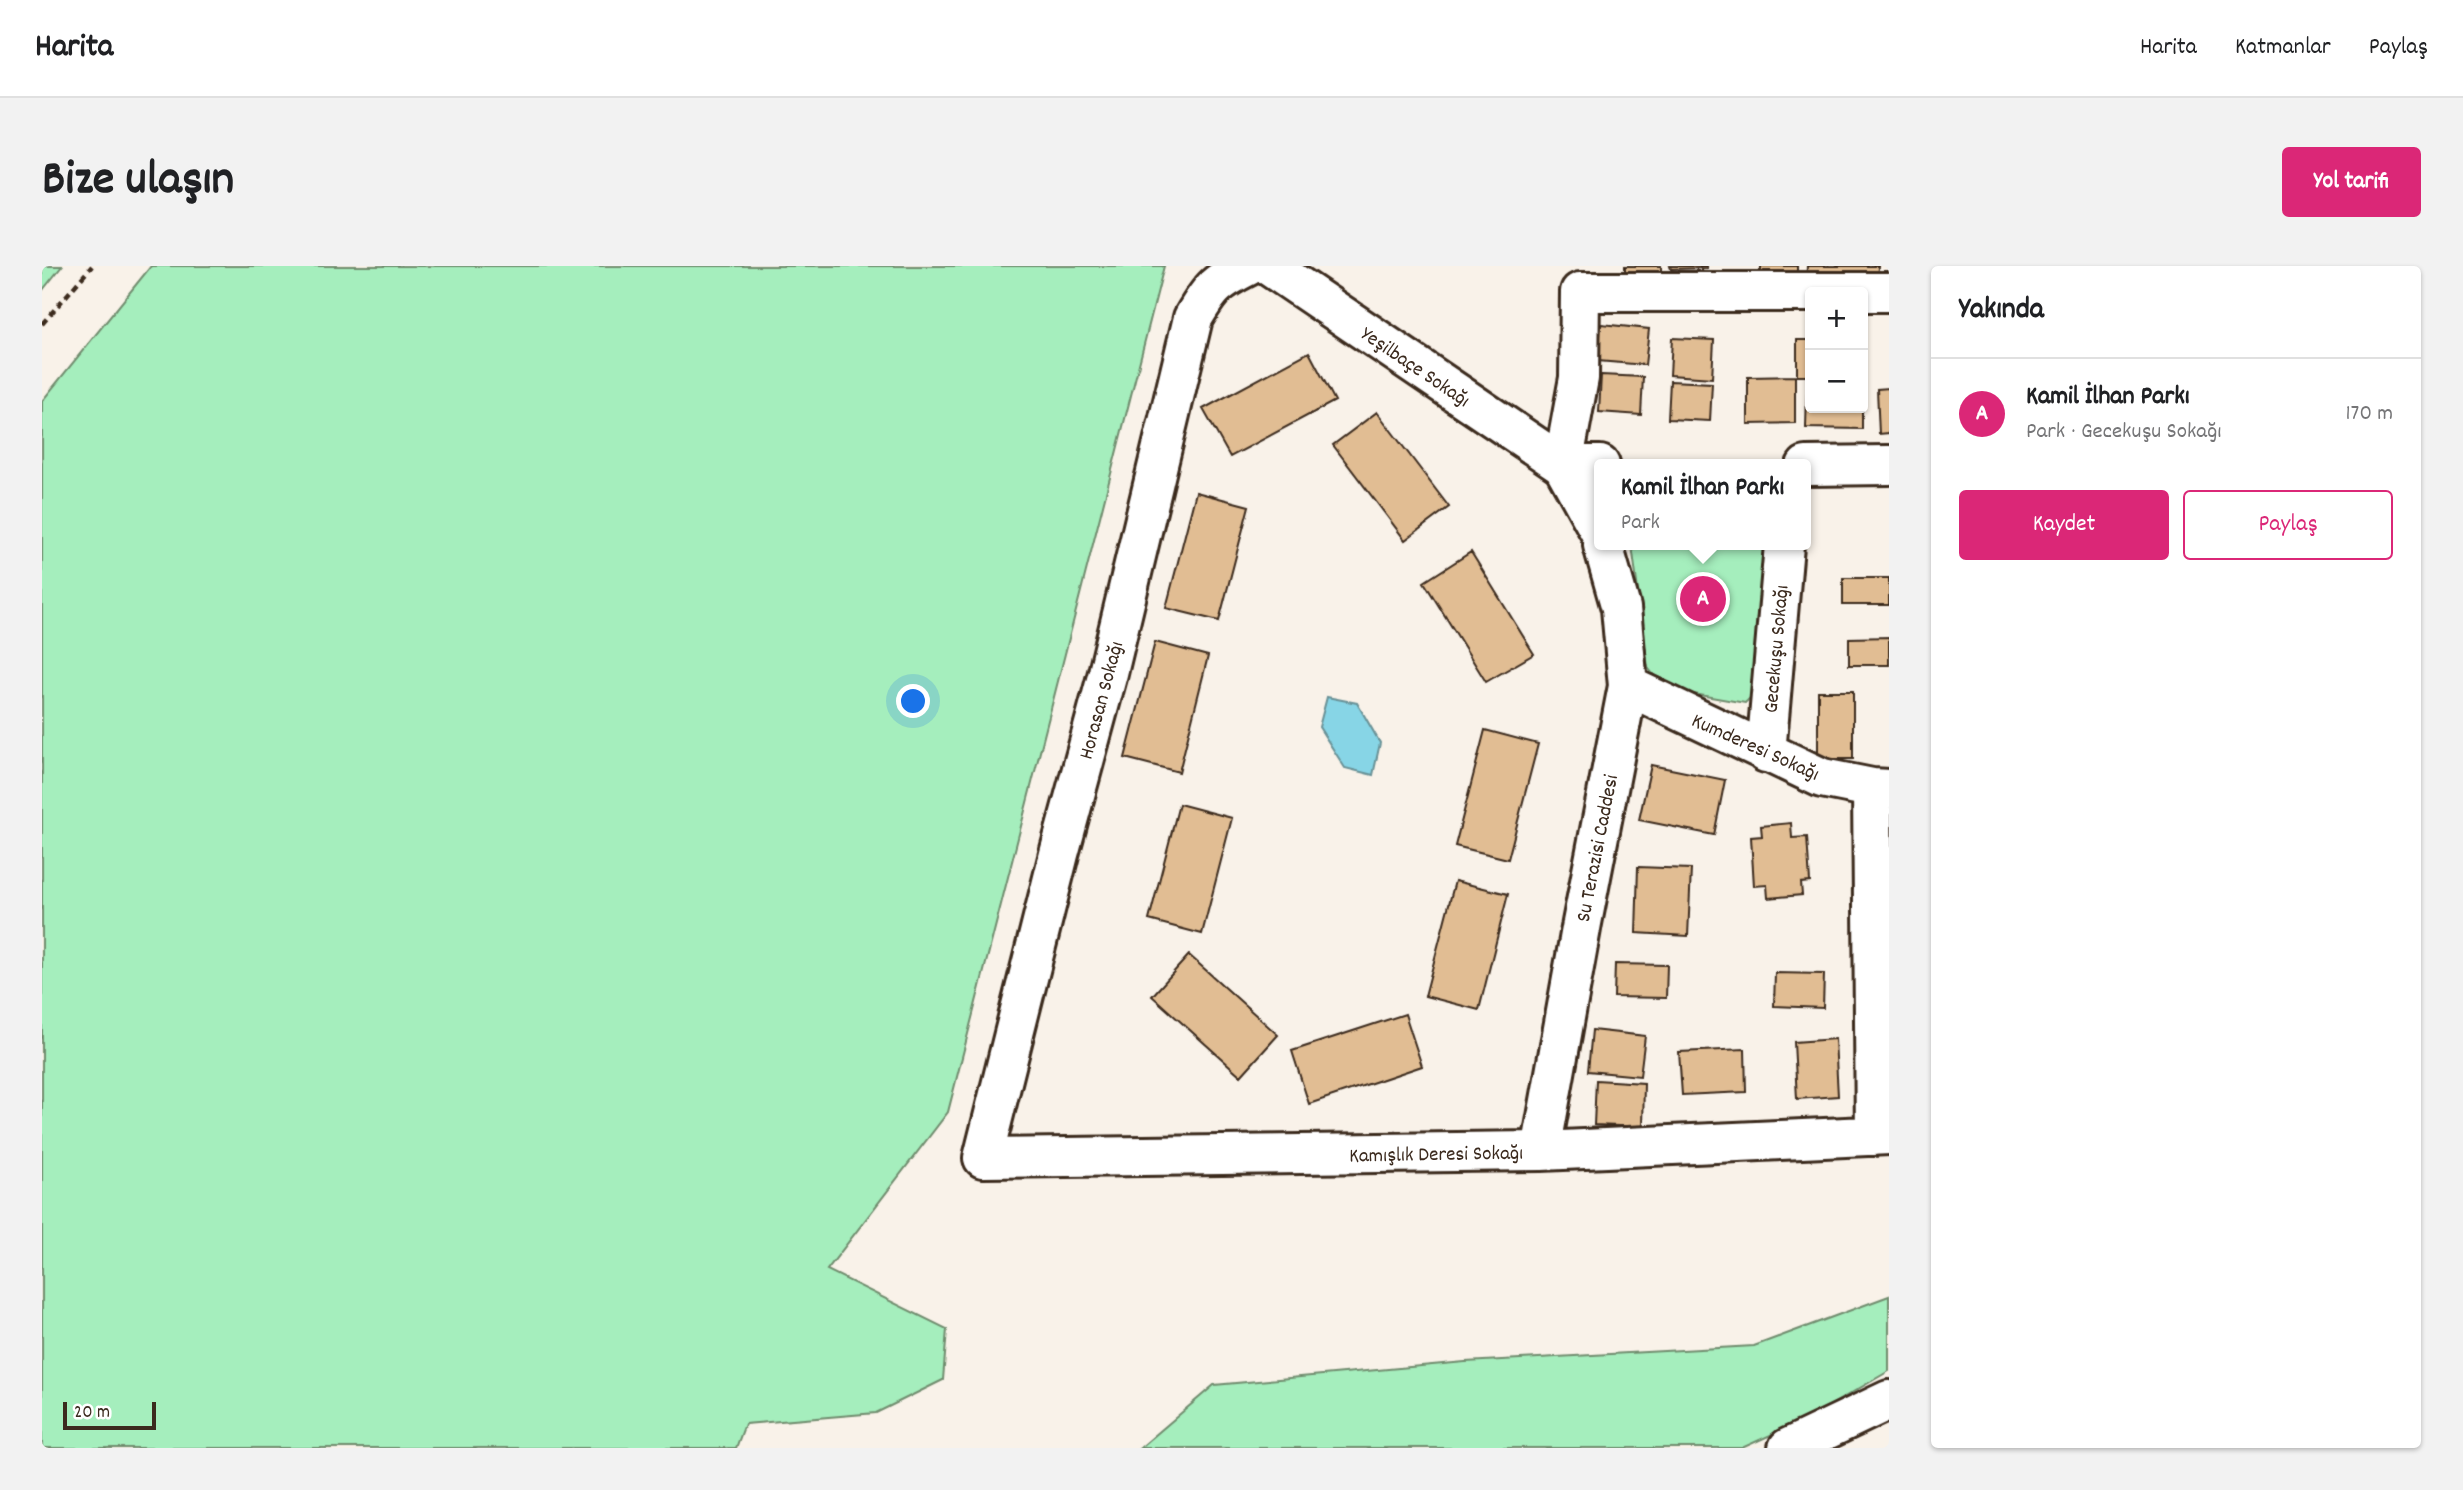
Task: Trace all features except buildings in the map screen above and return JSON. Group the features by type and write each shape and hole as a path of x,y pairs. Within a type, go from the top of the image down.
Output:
{"street":[{"name":"Horasan Sokağı","path":"983,1158 1059,854 1108,673 1193,318 1208,291 1248,266"},
{"name":"Yeşilbaçe Sokağı","path":"1269,266 1581,465"},
{"path":"1594,512 1581,465 1580,292 1889,292"},
{"path":"1811,466 1889,465"},
{"name":"Su Terazisi Caddesi","path":"1541,1151 1628,687 1621,608 1604,550"},
{"name":"Gecekuşu Sokağı","path":"1766,753 1784,550"},
{"name":"Kumderesi Sokağı","path":"1628,687 1822,778 1881,789"},
{"path":"1881,789 1882,1135"},
{"name":"Kamışlık Deresi Sokağı","path":"983,1158 1541,1151 1882,1135"},
{"path":"1788,1448 1889,1400"}],"path":[{"path":"42,324 92,266"}],"green space":[{"path":"42,266 62,266 42,291"},
{"path":"151,266 1164,266 948,1112 827,1270 947,1329 943,1380 876,1413 745,1424 736,1448 42,1448 42,401"},
{"path":"1633,550 1772,550 1757,691 1745,703 1665,689 1648,668"},
{"path":"1889,1296 1889,1371 1810,1417 1742,1448 1140,1448 1214,1385 1465,1362 1754,1346"}],"water":[{"path":"1327,697 1357,703 1380,743 1373,775 1345,768 1319,727"}],"place":[{"name":"Kamil İlhan Parkı","path":"1703,599"}]}
